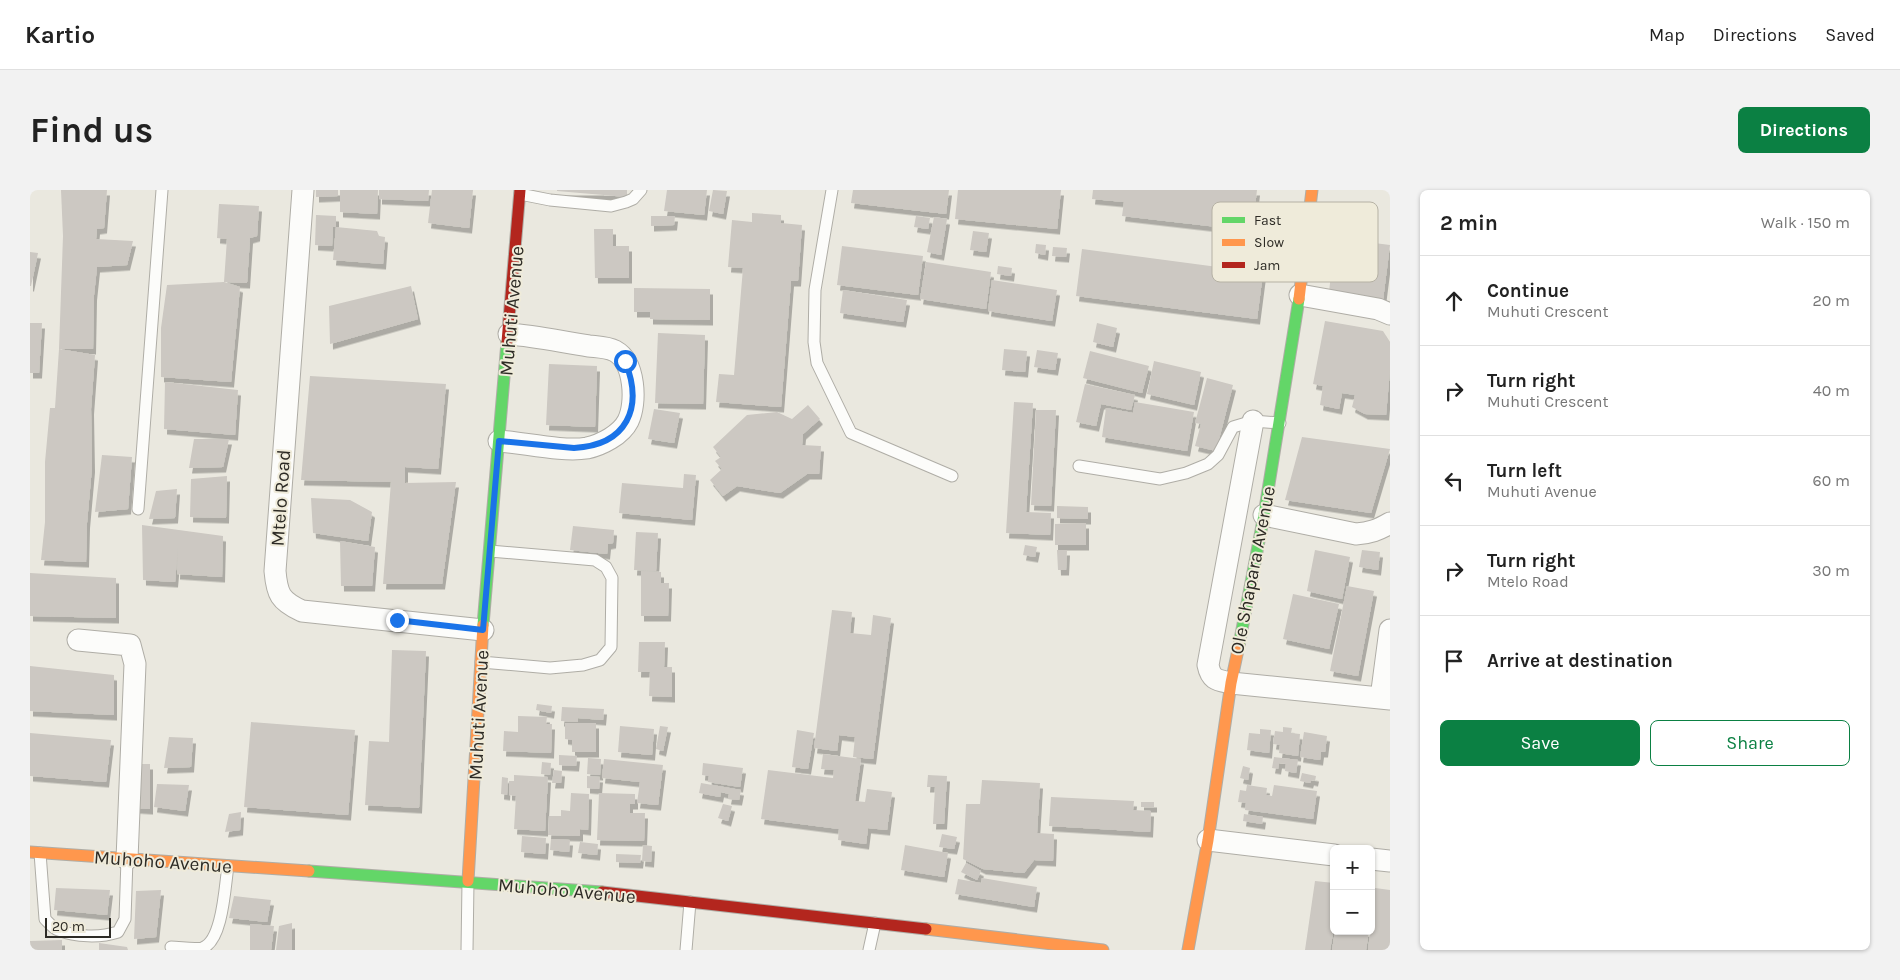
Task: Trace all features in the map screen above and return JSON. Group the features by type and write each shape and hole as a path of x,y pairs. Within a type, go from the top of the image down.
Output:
{"street":[{"name":"Mtelo Road","path":"303,190 275,570 276,587 280,596 286,602 302,611 483,630"},
{"name":"Muhuti Avenue","path":"468,881 483,630 520,192"},
{"name":"Ole Shapara Avenue","path":"1188,950 1208,840 1231,683 1280,423 1301,282"},
{"path":"1300,295 1378,309 1390,314"},
{"path":"499,441 587,448 617,435 628,422 633,391 625,361 615,351 509,334"},
{"path":"1253,421 1208,665 1210,674 1217,680 1231,683 1385,698 1390,630"},
{"path":"1264,515 1356,534 1367,534 1378,530 1390,522"},
{"path":"78,640 130,645 135,664 127,859"},
{"path":"1208,840 1330,855"},
{"name":"Muhoho Avenue","path":"35,852 593,891 1103,950"},
{"path":"1375,859 1390,861"}],"lane":[{"path":"138,508 162,190"},
{"path":"520,192 550,200 611,206 633,199 641,190"},
{"path":"832,190 815,290 814,342 817,363 851,434 952,476"},
{"path":"1079,466 1160,480 1186,473 1208,464 1218,455 1233,426 1253,421 1280,423"},
{"path":"481,662 550,668 583,665 600,660 611,647 612,578 606,567 595,560 490,551"},
{"path":"35,852 45,919 56,929 80,936 109,935 118,932 125,919 127,859"},
{"path":"171,947 202,948 212,940 220,922 228,866"},
{"path":"467,950 468,881"},
{"path":"686,950 690,902"},
{"path":"869,950 874,923"}],"building":[{"path":"61,190 107,190 104,228 97,229 96,239 133,241 127,265 97,267 94,295 93,349 59,349 63,236"},
{"path":"316,190 338,190 338,196 316,197"},
{"path":"340,190 378,190 377,214 340,212"},
{"path":"379,190 429,190 428,201 379,199"},
{"path":"432,190 473,190 469,228 428,223"},
{"path":"627,190 627,197 557,191"},
{"path":"667,190 707,190 704,215 664,211"},
{"path":"713,190 727,191 723,214 709,211"},
{"path":"853,190 949,190 946,214 851,203"},
{"path":"958,190 1061,190 1057,229 955,219"},
{"path":"1093,190 1257,190 1256,202 1212,202 1212,226 1122,216 1124,202 1092,199"},
{"path":"219,204 259,206 257,236 250,238 247,283 224,282 227,239 217,238"},
{"path":"752,213 781,215 781,223 802,225 798,281 791,281 781,407 716,402 719,374 734,375 743,268 728,267 732,220 752,222"},
{"path":"316,215 336,216 336,227 333,227 332,246 315,245"},
{"path":"651,216 675,216 674,225 651,226"},
{"path":"916,216 930,218 928,229 914,227"},
{"path":"934,217 947,219 941,255 927,252"},
{"path":"336,227 377,231 379,236 385,237 383,264 333,260"},
{"path":"594,229 613,229 613,246 629,246 629,278 595,278"},
{"path":"973,231 989,233 986,252 970,250"},
{"path":"1378,243 1390,245 1383,300 1329,292 1330,282 1378,282"},
{"path":"1036,244 1046,245 1045,255 1035,253"},
{"path":"842,246 923,256 918,295 837,285"},
{"path":"1053,247 1067,248 1066,257 1052,256"},
{"path":"1082,249 1212,266 1212,282 1262,282 1257,319 1076,296"},
{"path":"30,252 38,253 31,286 30,286"},
{"path":"926,262 991,272 986,309 920,299"},
{"path":"998,266 1012,268 1011,276 997,274"},
{"path":"992,280 1057,290 1052,321 988,311"},
{"path":"224,282 240,287 231,382 161,377 161,328 167,285"},
{"path":"411,286 418,319 330,344 329,306"},
{"path":"634,288 710,289 710,320 650,319 650,312 634,312"},
{"path":"843,290 907,300 903,322 840,313"},
{"path":"1325,321 1383,331 1390,342 1390,370 1386,415 1365,414 1352,407 1355,395 1342,393 1339,409 1320,405 1323,386 1313,384"},
{"path":"30,323 42,323 39,373 30,373"},
{"path":"1097,323 1117,328 1113,347 1093,342"},
{"path":"658,333 705,335 703,404 655,403"},
{"path":"59,349 95,355 91,409 92,467 86,562 41,560 45,522 45,462 50,408 55,408"},
{"path":"1004,349 1027,351 1025,372 1002,370"},
{"path":"1037,350 1058,353 1055,370 1034,367"},
{"path":"1090,351 1149,366 1142,393 1083,378"},
{"path":"1154,361 1201,372 1194,405 1147,394"},
{"path":"549,364 597,366 595,427 546,425"},
{"path":"310,376 446,384 438,469 405,467 405,483 456,482 442,584 383,584 391,482 301,480"},
{"path":"1207,378 1233,385 1216,451 1195,446 1201,424 1195,423"},
{"path":"165,382 238,390 235,435 164,429"},
{"path":"1085,384 1135,395 1131,410 1101,404 1096,426 1076,422"},
{"path":"1014,402 1033,403 1026,512 1051,513 1050,535 1006,533"},
{"path":"1135,402 1194,412 1187,451 1102,437 1106,408 1133,413"},
{"path":"808,405 820,419 803,434 802,445 821,446 819,474 807,474 780,493 737,486 723,496 710,480 722,469 715,461 721,457 713,447 747,415 777,412 792,419"},
{"path":"654,409 680,413 674,443 648,439"},
{"path":"1036,410 1056,410 1051,506 1031,505"},
{"path":"1302,437 1390,449 1371,513 1285,500"},
{"path":"194,439 229,439 223,467 189,468"},
{"path":"102,455 132,457 128,509 95,512"},
{"path":"684,474 696,475 692,520 619,513 622,483 683,488"},
{"path":"227,476 226,518 190,517 191,479"},
{"path":"177,489 175,518 149,519 156,491"},
{"path":"311,498 350,500 372,512 368,541 313,533"},
{"path":"1057,506 1088,507 1088,519 1057,518"},
{"path":"1086,523 1086,545 1055,545 1055,524"},
{"path":"142,525 223,536 222,577 177,574 178,548 175,582 143,580"},
{"path":"573,526 614,530 613,543 608,544 607,554 570,550"},
{"path":"636,532 658,533 656,571 634,570"},
{"path":"340,541 375,547 372,586 341,586"},
{"path":"1025,545 1037,547 1035,557 1023,555"},
{"path":"1057,550 1067,550 1066,570 1058,570"},
{"path":"1315,550 1350,557 1342,599 1307,591"},
{"path":"1362,550 1380,552 1378,570 1359,567"},
{"path":"641,571 661,572 661,583 669,583 668,616 641,616"},
{"path":"30,573 116,578 116,618 30,616"},
{"path":"1347,586 1374,591 1358,676 1330,671"},
{"path":"1293,594 1339,604 1329,649 1283,639"},
{"path":"832,610 852,612 850,633 871,635 873,615 891,618 873,759 853,757 855,737 839,735 837,751 814,748"},
{"path":"639,642 665,642 664,667 672,667 672,697 649,696 650,672 638,672"},
{"path":"392,650 426,651 419,808 365,805 369,741 389,742"},
{"path":"30,666 114,675 114,715 30,711"},
{"path":"537,704 552,706 551,713 536,710"},
{"path":"562,707 604,709 603,720 578,718 578,722 561,721"},
{"path":"518,716 547,717 546,724 552,724 551,753 503,751 504,731 518,732"},
{"path":"251,722 355,730 348,815 244,807"},
{"path":"565,723 596,723 596,752 572,752 572,740 565,739"},
{"path":"620,726 654,729 652,755 618,752"},
{"path":"660,726 668,727 663,751 656,749"},
{"path":"1283,727 1292,728 1291,733 1300,734 1298,756 1279,753 1280,745 1273,744 1275,731 1283,732"},
{"path":"1260,729 1271,730 1269,753 1247,750 1249,733 1260,734"},
{"path":"797,730 814,733 808,769 792,767"},
{"path":"1304,732 1327,736 1325,752 1321,752 1320,760 1300,757"},
{"path":"30,733 111,740 106,782 30,776"},
{"path":"169,737 193,738 191,767 164,768"},
{"path":"823,754 861,759 855,801 865,802 867,789 892,792 887,830 868,828 866,844 838,840 839,829 761,819 768,770 833,778 834,770 821,769"},
{"path":"559,755 577,756 576,766 559,765"},
{"path":"1274,757 1298,760 1296,773 1285,771 1286,764 1279,763 1278,769 1272,768"},
{"path":"588,758 601,759 600,775 587,774"},
{"path":"604,759 663,765 658,805 637,803 640,782 602,778"},
{"path":"542,762 551,763 550,775 541,774"},
{"path":"703,763 743,768 740,787 708,782 709,776 702,775"},
{"path":"137,764 150,764 150,809 135,808"},
{"path":"1243,766 1250,768 1248,780 1240,778"},
{"path":"554,770 562,771 561,783 552,783"},
{"path":"1302,773 1316,776 1315,781 1311,780 1310,783 1300,781"},
{"path":"514,775 548,777 545,831 514,829 516,796 509,795 509,781 514,781"},
{"path":"928,775 947,776 944,824 933,824 935,787 927,787"},
{"path":"587,776 600,777 599,789 587,788"},
{"path":"502,777 508,778 507,795 501,794"},
{"path":"982,780 1040,783 1037,833 1054,834 1053,861 1034,860 1024,873 983,869 963,859 966,804 980,804"},
{"path":"701,783 741,790 739,800 728,799 729,794 721,792 720,797 699,793"},
{"path":"157,784 189,785 185,811 154,807"},
{"path":"1247,785 1267,788 1266,795 1272,796 1274,785 1317,791 1313,819 1245,810 1246,803 1238,802 1240,790 1246,791"},
{"path":"571,793 589,794 588,830 580,829 580,836 548,835 549,816 561,816 561,810 570,811"},
{"path":"599,793 635,794 635,804 630,804 630,813 645,813 644,841 597,840"},
{"path":"1051,797 1134,801 1133,810 1151,811 1150,832 1049,826"},
{"path":"1141,802 1154,802 1154,807 1141,807"},
{"path":"723,804 732,806 728,821 718,818"},
{"path":"241,812 240,830 225,832 229,814"},
{"path":"1244,814 1263,817 1262,824 1243,821"},
{"path":"942,834 957,837 954,849 939,847"},
{"path":"522,836 546,838 545,854 521,852"},
{"path":"551,839 570,840 569,852 550,850"},
{"path":"580,842 598,844 597,855 578,853"},
{"path":"643,845 652,846 651,862 642,861"},
{"path":"905,845 948,853 944,877 901,870"},
{"path":"616,854 641,855 640,863 616,862"},
{"path":"966,863 981,871 977,880 961,872"},
{"path":"982,878 1037,887 1034,907 955,894 958,879 981,883"},
{"path":"1315,881 1330,883 1330,935 1333,935 1330,950 1305,950"},
{"path":"56,888 110,890 107,915 54,910"},
{"path":"1375,888 1390,890 1390,950 1368,950 1370,935 1375,935"},
{"path":"161,890 156,937 134,939 136,891"},
{"path":"234,896 271,900 267,922 229,918"},
{"path":"292,923 292,950 276,950 279,926"},
{"path":"250,924 274,926 271,950 250,950"},
{"path":"1334,935 1368,935 1366,950 1332,950"},
{"path":"62,940 62,950 30,950 30,941"},
{"path":"99,943 127,947 128,950 99,950"}],"traffic: fast":[{"path":"1239,645 1264,515 1299,299"},
{"path":"483,625 507,342"},
{"path":"309,871 602,892"}],"traffic: slow":[{"path":"1311,202 1312,190"},
{"path":"1299,299 1301,282"},
{"path":"468,881 483,625"},
{"path":"1188,950 1208,840 1231,683 1239,645"},
{"path":"30,852 309,871"},
{"path":"926,929 1103,950"}],"traffic: jam":[{"path":"507,342 520,190"},
{"path":"602,892 926,929"}],"route":[{"path":"397,620 483,630 499,441 587,448 617,435 628,422 632,401 633,391 625,361"}]}
